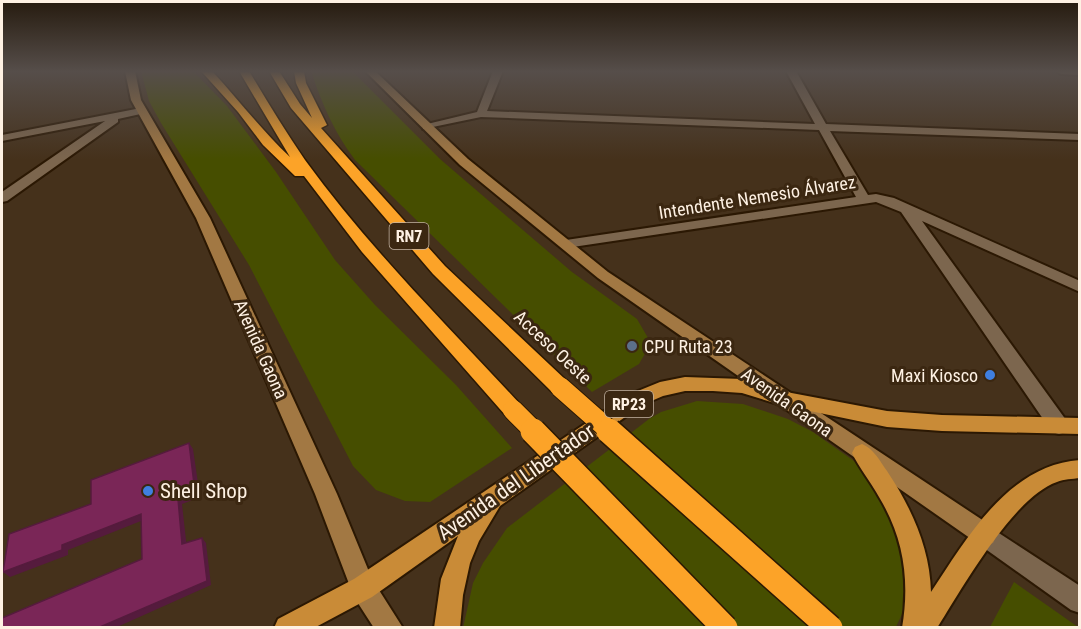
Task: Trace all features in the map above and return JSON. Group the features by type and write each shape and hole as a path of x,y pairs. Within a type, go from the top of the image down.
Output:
{"highway":[{"path":"233,100 267,142 327,198"},
{"name":"RN7","path":"262,100 327,198 374,255 513,410 725,627"},
{"name":"Acceso Oeste","path":"292,100 339,158 439,270 560,387 830,627"},
{"path":"309,100 339,158"}],"main road":[{"name":"Avenida Gaona","path":"137,100 203,218 326,494 363,588 390,627"},
{"name":"Avenida Gaona","path":"400,100 464,162 603,275 985,536"},
{"name":"Avenida del Libertador","path":"287,627 363,588 635,400 660,389 686,384 733,385 781,398 887,418 942,423 1080,426"},
{"path":"862,453 900,509 912,541 918,575 919,610 915,627"},
{"path":"922,627 985,536 1017,499 1040,480 1060,471 1080,469"},
{"path":"447,627 452,584 460,558 471,534 499,494"}],"street":[{"path":"481,114 486,100"},
{"path":"807,100 863,198"},
{"path":"2,138 141,111"},
{"path":"427,127 481,114 1080,137"},
{"path":"2,198 118,117"},
{"name":"Intendente Nemesio Álvarez","path":"566,243 863,198 889,201 1080,286"},
{"path":"906,209 1059,426"},
{"name":"Avenida Gaona","path":"985,536 1080,601"}],"green space":[{"path":"222,100 276,172 335,260 375,305 456,385 512,448 430,502 405,501 376,490 353,466 249,265 149,101"},
{"path":"322,100 381,100 440,159 572,272 637,319 651,343 639,364 592,392 355,160 329,117"},
{"path":"697,401 743,404 788,419 813,432 861,466 897,524 908,589 903,612 896,627 463,628 473,583 483,563 507,528 649,419 661,412"},
{"path":"1014,582 1078,627 990,627"}],"building":[{"path":"189,443 195,492 178,499 182,544 202,538 207,581 100,627 2,627 2,618 142,559 141,514 62,545 62,550 3,572 9,534 91,504 91,480"}],"place":[{"name":"CPU Ruta 23","path":"632,346"},
{"name":"Maxi Kiosco","path":"990,375"},
{"name":"Shell Shop","path":"148,491"}]}
